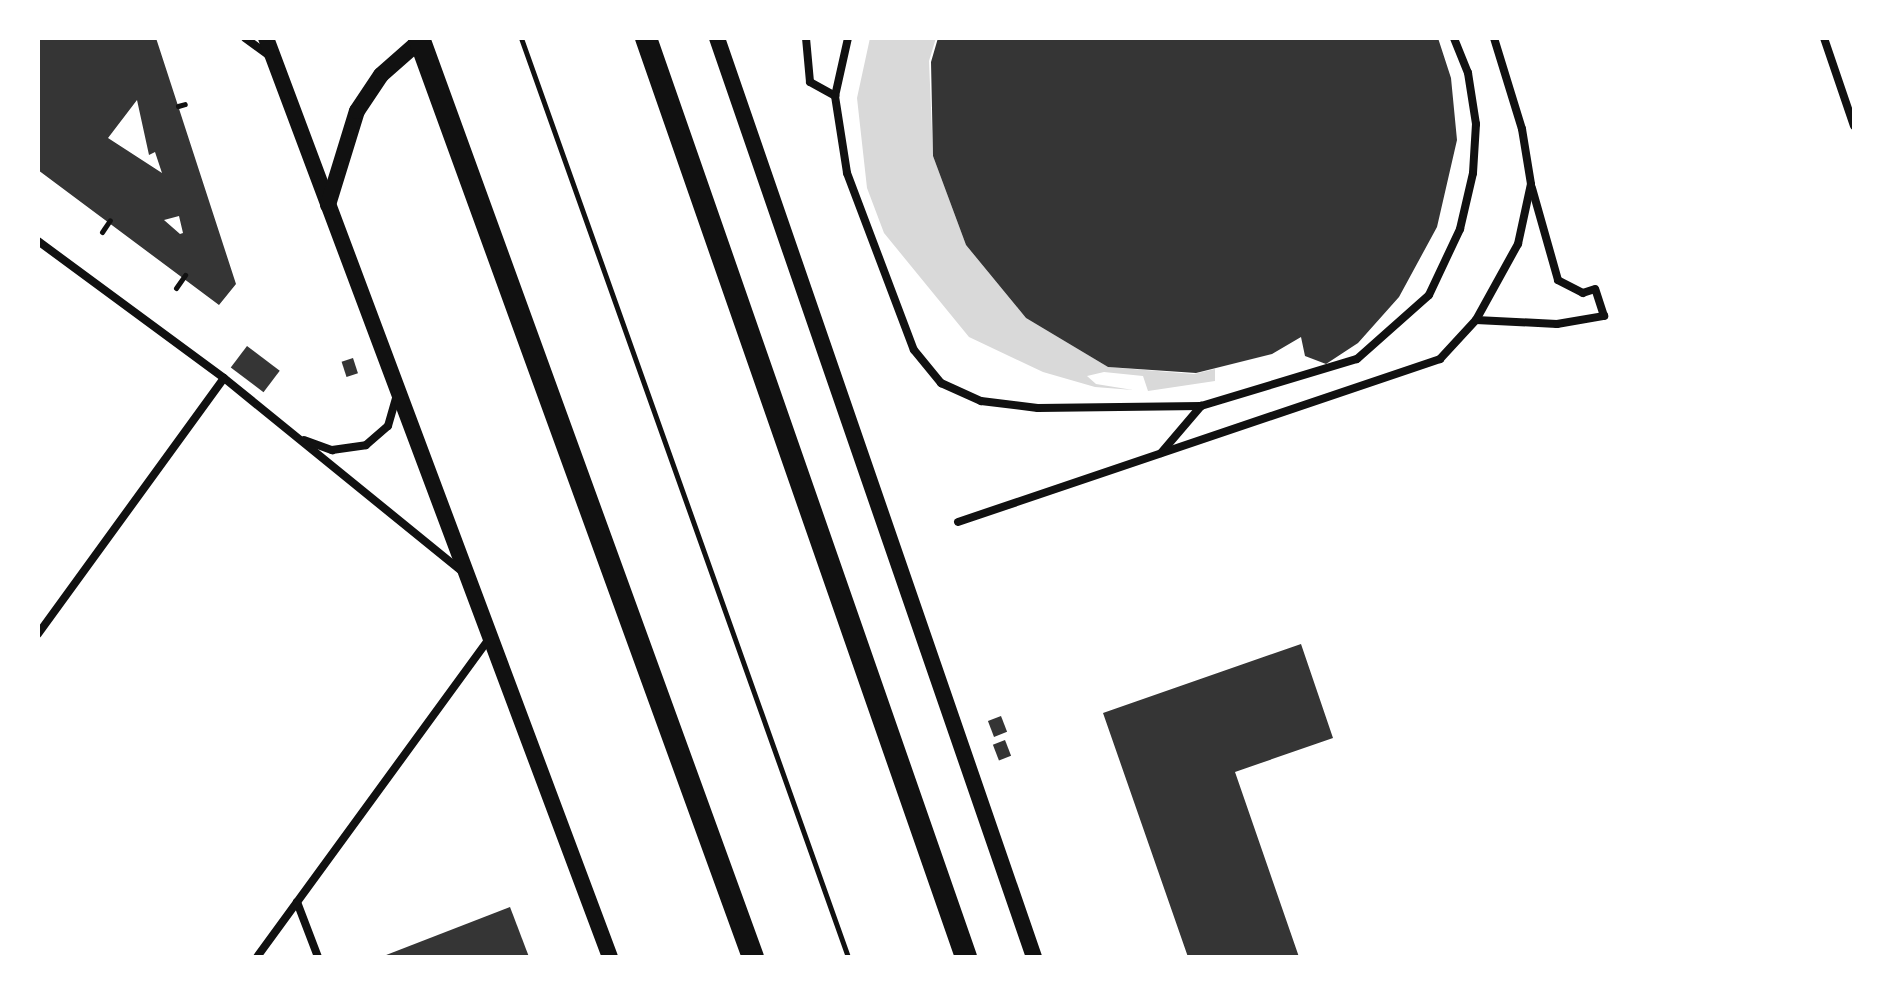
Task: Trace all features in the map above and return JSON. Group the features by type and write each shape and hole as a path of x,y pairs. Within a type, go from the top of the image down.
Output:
{"highway":[{"path":"646,38 966,957"},
{"path":"421,39 753,957"}],"main road":[{"path":"266,38 488,640 610,957"},
{"path":"717,38 1034,957"},
{"path":"328,205 357,111 381,75 421,39"}],"street":[{"path":"245,38 273,58"},
{"path":"806,38 810,82 835,96"},
{"path":"848,38 835,96 847,173 914,350 941,383 981,401 1038,408 1201,406 1357,359 1429,295 1460,229 1473,173 1476,124 1470,85 1454,38"},
{"path":"1476,320 1557,324 1604,316 1595,289 1583,293 1558,280 1531,184 1522,129 1494,38"},
{"path":"1824,38 1854,126"},
{"path":"958,522 1440,359 1476,320 1518,244 1531,184"},
{"path":"38,241 224,378 463,572"},
{"path":"38,634 224,378"},
{"path":"296,437 332,450 366,445 388,426 398,390"},
{"path":"1161,453 1201,406"},
{"path":"257,957 488,640"},
{"path":"297,902 318,957"}],"path":[{"path":"521,38 848,957"},
{"path":"102,232 110,220"},
{"path":"176,288 185,275"}],"shaded area":[{"path":"870,38 936,38 929,61 933,156 966,245 1026,318 1108,367 1194,374 1215,369 1215,381 1148,391 1143,376 1104,372 1087,376 1096,384 1133,390 1095,387 1043,372 969,337 884,233 867,188 857,98"}],"building":[{"path":"38,38 156,38 236,284 219,305 38,170","holes":["137,100 149,155 155,152 162,173 108,138","179,216 183,233 180,234 164,220"]},
{"path":"938,38 1438,38 1451,78 1457,140 1437,227 1399,297 1358,343 1326,364 1305,356 1301,337 1272,354 1196,373 1108,367 1026,318 966,245 933,156 931,62"},
{"path":"247,346 280,371 263,392 231,368"},
{"path":"353,358 358,373 347,377 342,362"},
{"path":"1301,644 1333,738 1235,772 1299,957 1188,957 1103,713"},
{"path":"1001,716 1007,732 994,737 988,721"},
{"path":"1005,740 1011,756 999,761 993,745"},
{"path":"510,907 529,957 381,957"}]}
